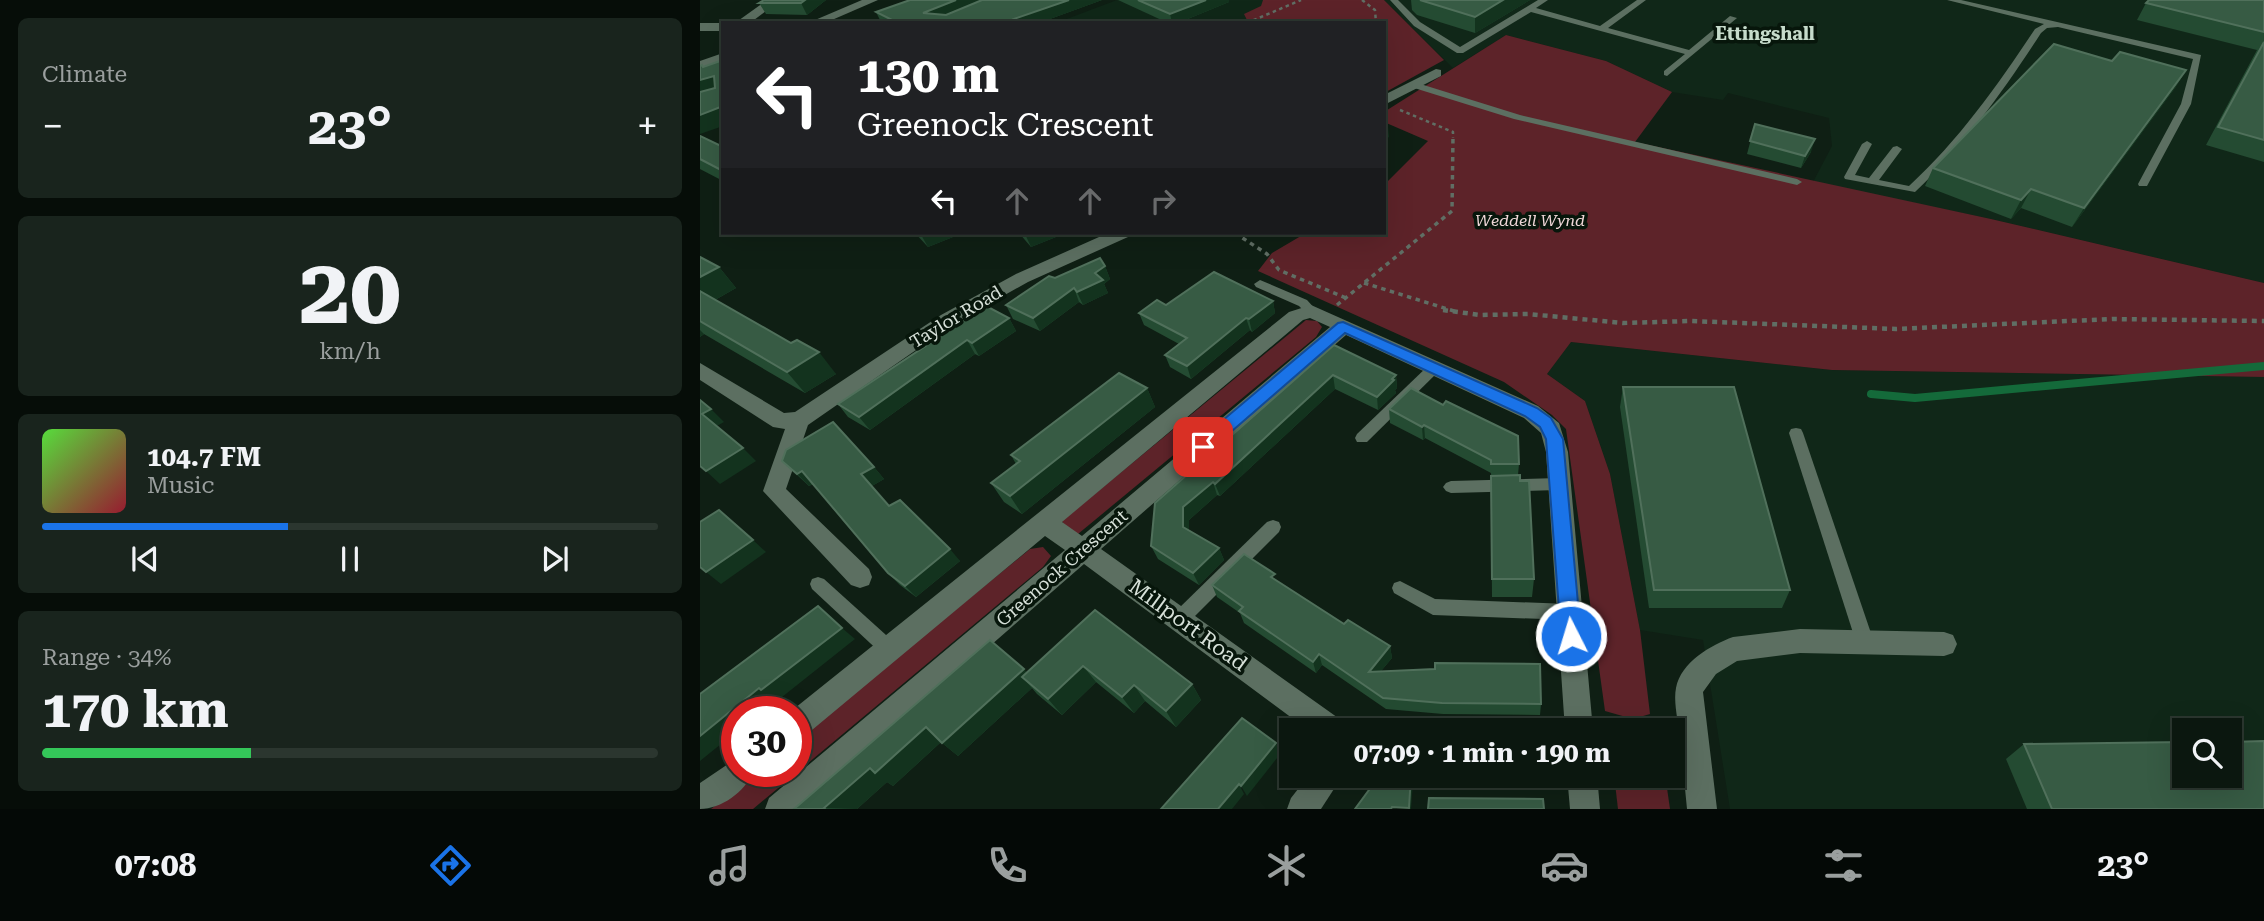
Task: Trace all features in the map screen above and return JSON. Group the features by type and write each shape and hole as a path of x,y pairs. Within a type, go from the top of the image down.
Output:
{"street":[{"path":"744,21 775,0"},
{"path":"819,21 872,0"},
{"path":"700,27 721,27"},
{"path":"700,65 721,58"},
{"path":"1390,105 1414,85 1436,73"},
{"name":"Taylor Road","path":"799,420 948,319 1022,278 1118,235"},
{"path":"812,712 1296,316 1317,314 1531,412 1545,422 1555,439 1578,718"},
{"name":"Greenock Crescent","path":"780,809 1343,326"},
{"path":"702,373 780,421 799,420 774,491 860,577"},
{"name":"Millport Road","path":"1044,522 1181,618 1315,718"},
{"path":"1685,741 1689,689 1706,665 1733,649 1800,641 1944,643"},
{"path":"1685,757 1702,809"},
{"path":"700,803 721,786"},
{"path":"1302,809 1318,788"},
{"path":"1583,788 1584,809"}],"lane":[{"path":"1394,0 1417,24 1460,51 1544,0"},
{"path":"1602,29 1642,0"},
{"path":"1951,0 2198,57 2186,104 2143,184"},
{"path":"1530,9 1691,53"},
{"path":"1667,73 1733,18"},
{"path":"1867,144 1849,177 1911,190 2001,88 2038,31 2045,26 2057,25"},
{"path":"1414,85 1517,117 1797,182"},
{"path":"1872,182 1897,149"},
{"path":"1260,284 1303,303 1317,314"},
{"path":"1362,438 1434,368"},
{"path":"1796,433 1865,642"},
{"path":"1451,487 1558,484"},
{"path":"1181,618 1273,527"},
{"path":"818,584 890,650"},
{"path":"1401,588 1433,607 1569,612"}],"path":[{"path":"1252,21 1301,0"},
{"path":"1362,0 1375,10 1376,21"},
{"path":"1317,314 1346,298 1452,211 1453,132 1390,105"},
{"path":"1238,235 1267,254 1279,270 1346,298"},
{"path":"1364,283 1444,310 1623,323 1690,321 1896,329 2112,318 2264,320"}],"shaded area":[{"path":"1117,0 1281,0 1288,3 1244,21 1061,21"},
{"path":"1384,0 2264,0 2264,283 1991,219 1813,182 1832,146 1829,118 1728,93 1723,100 1672,92 1606,61 1506,35 1453,68"},
{"path":"1571,342 1832,370 2264,377 2264,809 1730,809 1703,640 1640,630 1610,474 1585,401 1547,374"}],"green space":[{"path":"1263,0 1384,0 1444,60 1386,92 1386,21 1244,21 1247,20 1244,14 1261,6"},
{"name":"Weddell Wynd","path":"1506,35 1606,61 1672,92 1635,142 1991,219 2264,283 2264,377 1832,370 1571,342 1547,374 1585,401 1610,474 1640,630 1650,714 1630,718 1605,711 1566,429 1552,415 1504,382 1258,271 1272,253 1303,235 1386,235 1386,183 1428,141 1386,123 1386,111"},
{"path":"1306,320 1317,321 1322,327 1316,337 1078,534 1067,532 1062,521"},
{"path":"1043,547 1051,556 1043,567 812,760 812,727 1030,549"},
{"path":"738,787 779,787 753,809 711,809"},
{"path":"1616,788 1667,788 1670,809 1618,809"}],"building":[{"path":"764,0 805,0 801,3 759,3"},
{"path":"910,0 956,0 923,13 946,15 982,0 1069,0 1014,19 1018,21 894,21 876,12"},
{"path":"1138,0 1206,0 1170,14"},
{"path":"1420,0 1503,0 1475,17"},
{"path":"2149,0 2264,0 2264,32 2146,3"},
{"path":"2264,42 2264,140 2218,127"},
{"path":"2054,44 2112,61 2120,52 2186,70 2084,208 2031,189 2021,200 1933,168"},
{"path":"721,61 721,107 700,115 700,92 715,88 714,76 700,80 700,66"},
{"path":"1755,124 1815,139 1805,156 1750,141"},
{"path":"700,136 721,146 721,170 700,159"},
{"path":"700,257 719,267 700,277"},
{"path":"1100,258 1105,266 1095,273 1103,280 1077,292 1074,288 1033,318 1006,305 1049,276 1055,278"},
{"path":"1214,272 1273,301 1249,319 1246,318 1187,366 1165,355 1187,338 1139,313 1157,300 1166,305"},
{"path":"700,291 791,343 797,340 819,352 787,372 700,321"},
{"path":"986,306 1009,318 972,343 967,340 859,417 838,404"},
{"path":"1334,345 1396,375 1392,379 1394,380 1377,397 1333,375 1215,484 1213,482 1183,507 1183,527 1219,548 1193,573 1151,546 1155,503"},
{"path":"1119,373 1147,388 1010,496 991,483 1020,461 1011,455"},
{"path":"1623,387 1734,387 1790,590 1654,590"},
{"path":"1411,388 1443,405 1446,401 1518,436 1519,464 1491,464 1491,460 1389,409"},
{"path":"700,400 711,409 702,414 743,448 706,471 700,466"},
{"path":"833,422 874,467 861,474 889,506 900,500 950,549 905,586 888,573 802,471 797,474 782,461 786,450"},
{"path":"1520,475 1520,481 1529,481 1534,579 1492,579 1491,476"},
{"path":"719,510 753,540 706,572 700,567 700,522"},
{"path":"1244,554 1275,574 1271,577 1344,624 1348,620 1390,646 1369,672 1435,669 1435,663 1540,664 1541,704 1442,703 1383,698 1319,654 1313,662 1239,611 1243,607 1212,585"},
{"path":"818,606 842,628 761,690 759,688 749,696 721,696 721,719 700,736 700,694"},
{"path":"1095,610 1192,684 1166,711 1134,685 1122,697 1083,666 1048,699 1022,677"},
{"path":"990,640 1024,669 942,743 926,727 875,773 870,768 825,809 794,809"},
{"path":"1242,718 1276,743 1241,786 1239,784 1218,809 1161,809"},
{"path":"2264,741 2264,809 2052,809 2024,744 2172,742 2172,788 2242,788 2242,742"},
{"path":"1370,788 1410,788 1409,808 1355,809"},
{"path":"1429,798 1543,799 1544,809 1428,809"}],"waterway":[{"path":"1871,394 1915,398 2264,366"}],"district":[{"name":"Ettingshall","path":"1765,34"}],"route":[{"path":"1203,447 1343,326 1531,412 1545,422 1555,439 1571,636"}]}
